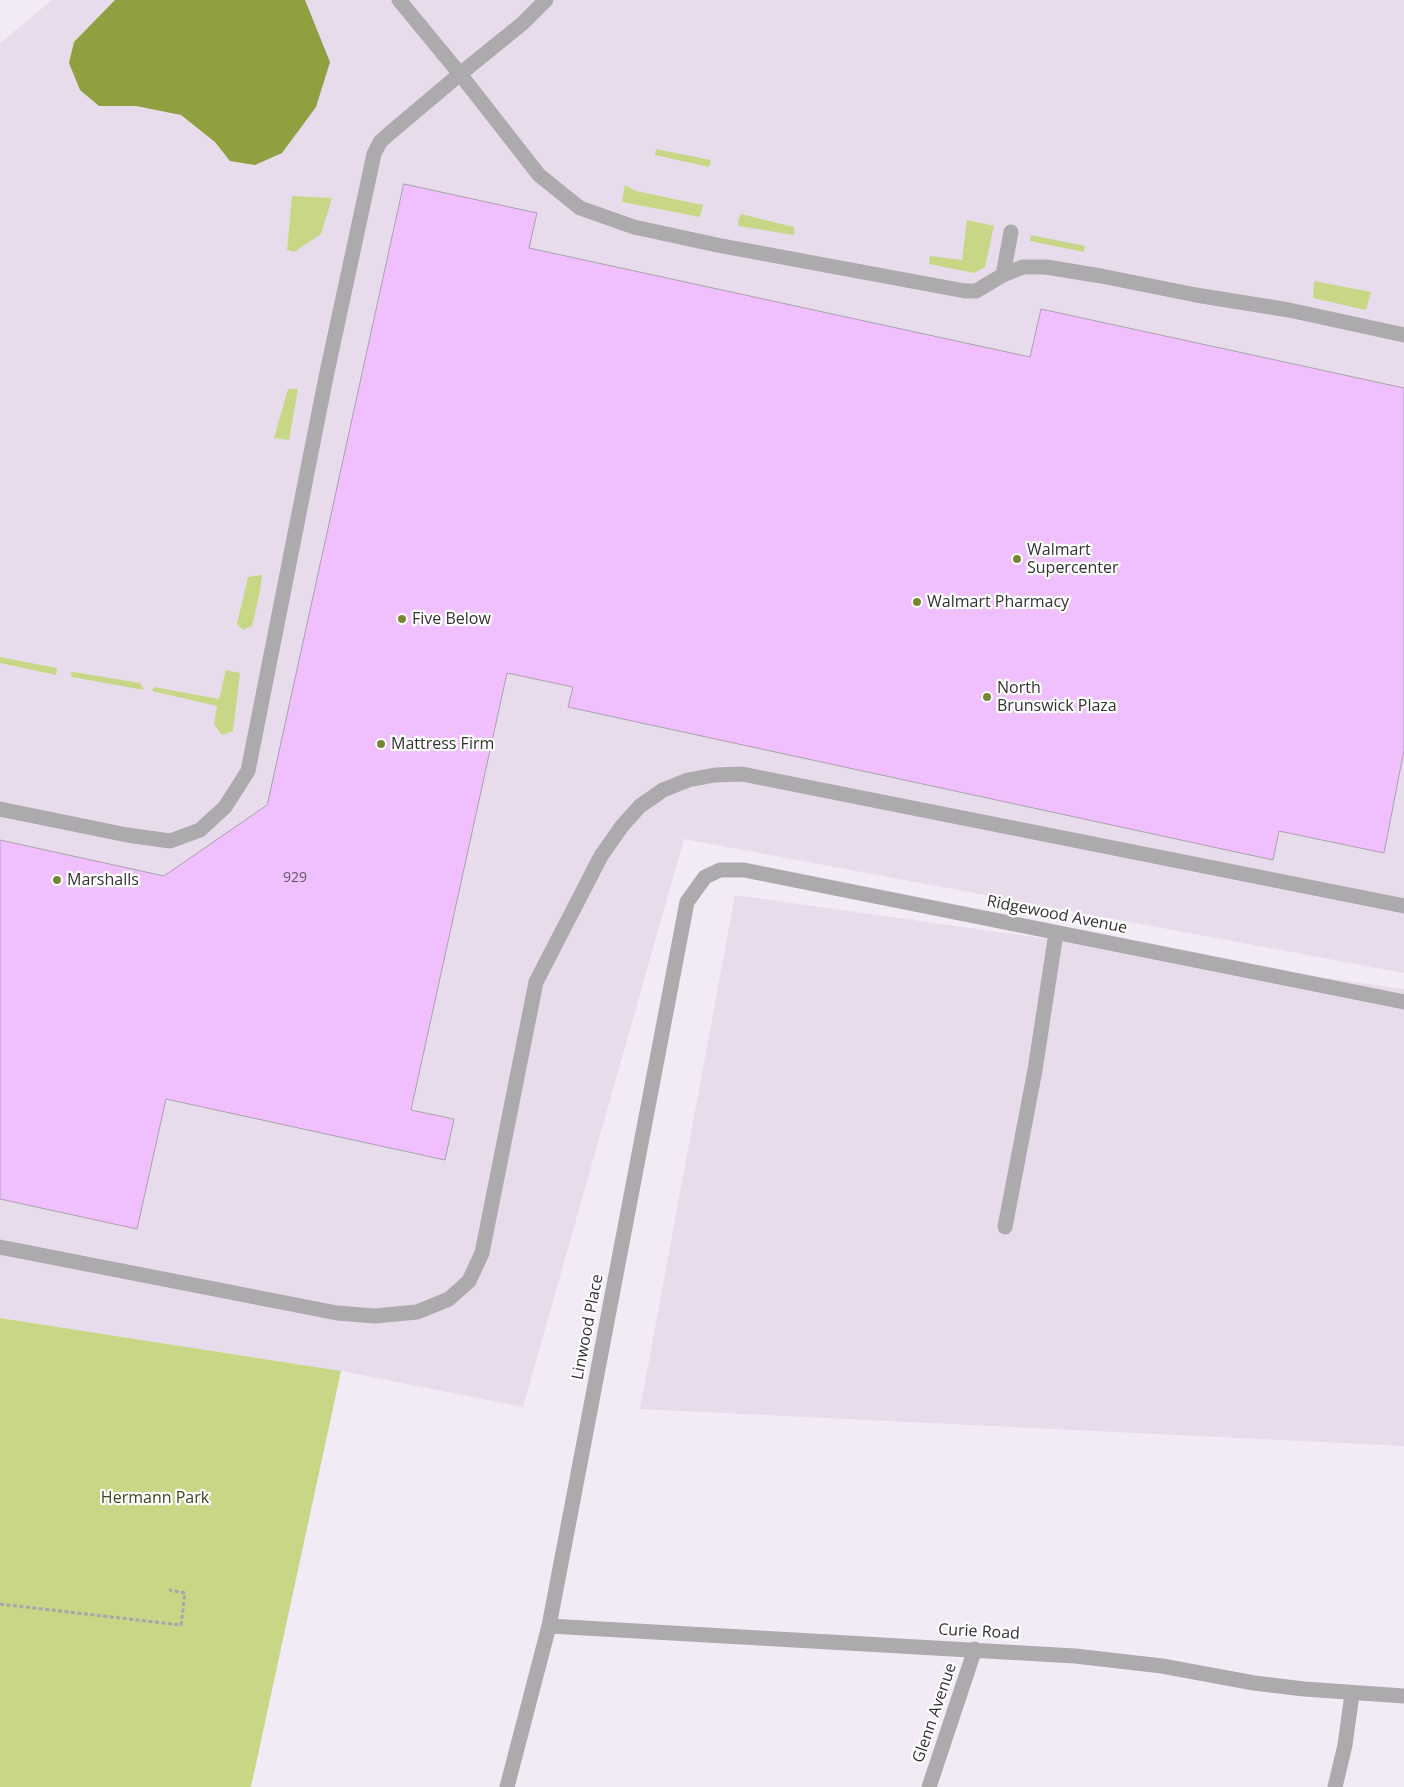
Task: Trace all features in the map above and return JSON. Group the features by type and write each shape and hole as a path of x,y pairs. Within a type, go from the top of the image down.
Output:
{"street":[{"path":"399,0 539,175 580,208 634,226 772,255 964,291 976,291 1003,275 1024,267 1046,267 1289,310 1404,335"},
{"path":"0,810 170,841 200,830 225,807 248,770 326,377 372,160 380,142 523,23 546,0"},
{"path":"1003,275 1011,232"},
{"path":"0,1246 337,1313 375,1316 417,1312 449,1299 469,1281 482,1253 536,982 601,856 622,826 640,806 663,790 688,780 715,774 742,774 1404,906"},
{"name":"Ridgewood Avenue","path":"705,877 720,870 744,870 1404,1002"},
{"name":"Linwood Place","path":"506,1787 549,1626 687,902 705,877"},
{"path":"1005,1227 1035,1070 1056,933"},
{"name":"Curie Road","path":"549,1626 975,1649 1085,1657 1162,1666 1254,1683 1352,1694 1404,1696"},
{"name":"Glenn Avenue","path":"928,1787 975,1649"},
{"path":"1334,1787 1345,1744 1352,1694"}],"path":[{"path":"0,1604 181,1625 184,1593 169,1590"}],"shaded area":[{"name":"North Brunswick Plaza","path":"52,0 1404,0 1404,973 684,839 523,1407 341,1371 0,1318 0,43"},
{"path":"115,0 305,0 330,62 316,107 282,153 255,165 230,161 215,142 181,115 136,106 99,106 80,90 69,63 74,42"},
{"path":"735,895 1404,989 1404,1446 640,1409"}],"green space":[{"path":"656,149 711,160 709,167 655,155"},
{"path":"625,185 636,191 703,205 700,217 622,202"},
{"path":"292,196 332,198 321,234 294,252 287,250"},
{"path":"741,214 794,227 794,235 739,226 738,220"},
{"path":"967,220 994,226 985,267 974,273 929,264 930,256 962,260"},
{"path":"1031,235 1085,246 1084,252 1030,241"},
{"path":"1314,281 1371,292 1366,310 1313,298"},
{"path":"288,389 298,389 289,440 274,438"},
{"path":"262,575 252,626 243,630 237,624 248,577"},
{"path":"0,657 57,668 56,675 0,663"},
{"path":"226,670 240,673 233,731 222,735 214,724 217,706 152,691 154,687 219,699"},
{"path":"74,672 140,683 144,690 72,677 70,673"},
{"name":"Hermann Park","path":"0,1318 341,1371 251,1787 0,1787"}],"building":[{"name":"North Brunswick Plaza","path":"404,184 537,213 529,248 1030,357 1041,309 1404,388 1404,750 1384,853 1279,831 1273,860 568,707 573,687 507,673 411,1110 454,1119 445,1160 166,1099 137,1229 0,1199 0,840 164,876 267,805"}],"place":[{"name":"Walmart Supercenter","path":"1017,559"},
{"name":"Walmart Pharmacy","path":"917,602"},
{"name":"Five Below","path":"402,619"},
{"name":"North Brunswick Plaza","path":"987,697"},
{"name":"Mattress Firm","path":"381,744"},
{"name":"Marshalls","path":"57,880"}]}
